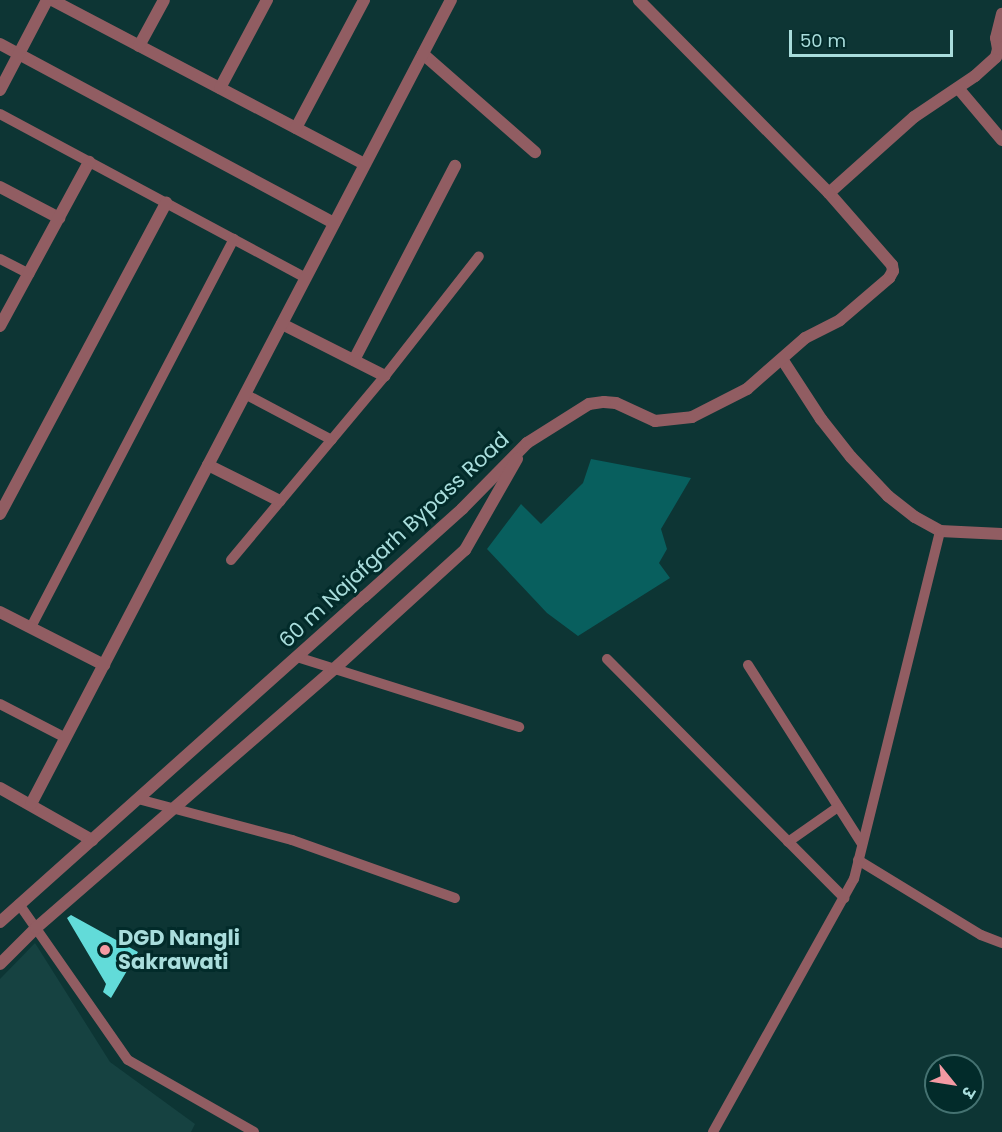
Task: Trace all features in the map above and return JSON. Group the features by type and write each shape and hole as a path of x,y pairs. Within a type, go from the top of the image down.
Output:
{"street":[{"path":"0,90 47,0"},
{"path":"52,0 365,164"},
{"path":"139,46 164,0"},
{"path":"220,88 267,0"},
{"path":"296,128 364,0"},
{"path":"31,804 451,0"},
{"path":"527,443 589,404 616,403 655,421 692,417 747,389 805,338 848,314 889,278 893,271 892,265 829,193 639,0"},
{"path":"829,193 914,117 975,76 1000,54 996,38 1002,14"},
{"path":"0,44 334,223"},
{"path":"423,54 535,152"},
{"path":"958,88 1002,140"},
{"path":"0,326 89,162"},
{"path":"354,360 455,166"},
{"path":"0,187 59,218"},
{"path":"0,514 166,203"},
{"path":"282,324 386,376"},
{"path":"782,359 821,419 851,457 888,495 915,518 940,531 1002,534"},
{"name":"60 m Najafgarh Bypass Road","path":"0,922 462,509 527,443"},
{"name":"60 m Najafgarh Bypass Road","path":"0,964 36,928 334,669 465,550 527,443"},
{"path":"208,465 280,501"},
{"path":"0,612 104,665"},
{"path":"0,788 92,840"}],"lane":[{"path":"0,114 306,278"},
{"path":"31,627 234,239"},
{"path":"231,560 386,376 479,256"},
{"path":"0,259 29,274"},
{"path":"245,394 332,440"},
{"path":"713,1132 854,879 940,531"},
{"path":"297,657 519,727"},
{"path":"607,659 844,898"},
{"path":"748,665 862,844"},
{"path":"0,704 66,738"},
{"path":"138,799 292,840 455,898"},
{"path":"788,842 838,807"},
{"path":"858,860 981,935 1002,943"},
{"path":"19,904 128,1059 254,1132"}],"shaded area":[{"path":"591,459 691,478 661,529 667,549 659,563 670,578 578,636 547,613 487,549 521,504 541,524 583,483"},
{"path":"35,943 110,1062 195,1124 191,1132 0,1132 0,979"}],"building":[{"path":"71,915 138,952 111,998 103,992 106,984 67,918"}],"place":[{"name":"DGD Nangli Sakrawati","path":"105,950"}]}
